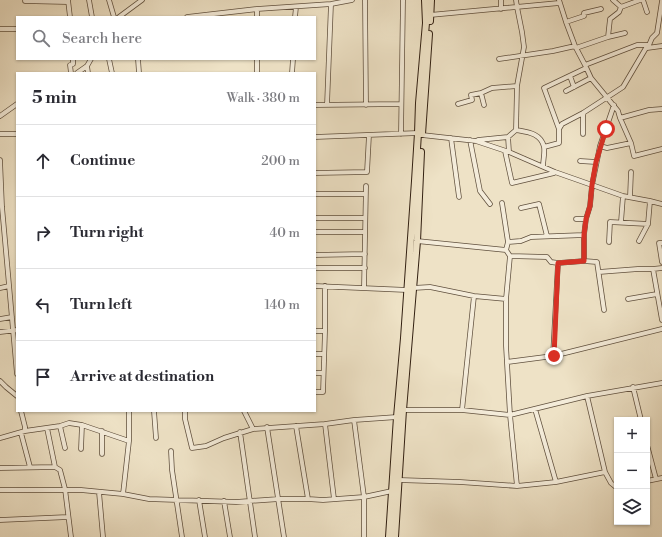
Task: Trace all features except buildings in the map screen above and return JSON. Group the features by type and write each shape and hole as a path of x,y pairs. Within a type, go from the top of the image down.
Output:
{"main road":[{"path":"413,254 417,241 420,134 419,103 426,23 425,0"},
{"path":"395,537 420,134 431,0"},
{"path":"389,537 396,417 410,289"}],"street":[{"path":"90,0 92,16"},
{"path":"110,0 114,16"},
{"path":"120,16 142,0"},
{"path":"196,16 257,9 331,4 352,0"},
{"path":"366,0 366,105"},
{"path":"401,134 403,0"},
{"path":"501,0 501,8"},
{"path":"476,141 508,137 516,130 517,86 524,47 516,0"},
{"path":"613,0 622,7"},
{"path":"608,37 610,19 619,12 622,7 641,0 646,12"},
{"path":"25,1 68,1 70,16"},
{"path":"559,129 562,124 608,98 623,87 652,38 657,33 662,1"},
{"path":"430,15 559,2 575,47 591,78 618,111 631,143 634,156 662,149"},
{"path":"327,105 331,4"},
{"path":"295,16 296,6"},
{"path":"257,9 257,16"},
{"path":"566,22 584,16 584,13 601,10"},
{"path":"0,28 16,29"},
{"path":"499,59 575,47 625,33"},
{"path":"544,147 559,143 559,129 544,88 586,67 637,45 648,47 662,46"},
{"path":"71,72 70,64 73,64 74,60"},
{"path":"78,72 86,66 90,60"},
{"path":"109,60 112,72"},
{"path":"138,60 138,72"},
{"path":"257,60 258,72"},
{"path":"292,72 293,60"},
{"path":"86,66 88,72"},
{"path":"570,76 574,87"},
{"path":"566,91 591,78"},
{"path":"458,104 472,100 471,95 481,93 492,88 517,86"},
{"path":"481,93 484,105"},
{"path":"316,106 401,104"},
{"path":"0,116 16,105"},
{"path":"584,261 584,235 586,219 590,206 596,162 614,105"},
{"path":"620,118 649,110 662,109"},
{"path":"583,113 583,134"},
{"path":"516,130 538,136 544,147 543,166"},
{"path":"0,134 16,134"},
{"path":"316,136 420,134 476,141 543,166 555,172 623,196 662,204"},
{"path":"316,173 367,172 369,135"},
{"path":"508,137 507,152 512,183 555,172"},
{"path":"451,138 459,197"},
{"path":"470,140 480,191 490,204"},
{"path":"600,146 607,148 631,143"},
{"path":"0,160 2,207 16,352"},
{"path":"580,161 596,162"},
{"path":"630,197 631,172"},
{"path":"364,288 366,186"},
{"path":"316,194 366,194"},
{"path":"621,222 623,196"},
{"path":"638,241 648,224 650,201"},
{"path":"502,203 508,242 506,250 510,256 506,299 507,362 510,415 517,486"},
{"path":"521,208 539,204 547,236"},
{"path":"316,218 365,218"},
{"path":"576,219 586,219"},
{"path":"609,242 610,222 648,224"},
{"path":"316,232 365,232"},
{"path":"508,242 521,241 531,237 584,235"},
{"path":"417,241 506,250"},
{"path":"662,243 659,243 662,262"},
{"path":"316,255 365,254"},
{"path":"510,256 547,257 551,262 558,263 584,261 597,262 604,310"},
{"path":"554,356 558,263"},
{"path":"316,268 365,268"},
{"path":"599,272 638,268 662,268"},
{"path":"653,269 662,320"},
{"path":"0,288 9,286"},
{"path":"316,286 410,289 430,287 474,296 506,299"},
{"path":"316,392 323,392 325,286"},
{"path":"628,299 657,294"},
{"path":"462,410 474,296"},
{"path":"0,319 12,317"},
{"path":"507,362 554,356 662,329"},
{"path":"0,332 15,330"},
{"path":"316,331 325,331"},
{"path":"316,354 324,354"},
{"path":"316,373 323,373"},
{"path":"0,381 16,395"},
{"path":"403,410 462,410 510,415 587,396 662,383"},
{"path":"0,388 6,387"},
{"path":"633,387 640,417"},
{"path":"587,396 605,472 614,486"},
{"path":"535,409 556,482"},
{"path":"21,412 25,427 23,432 30,468"},
{"path":"123,494 129,441 129,412"},
{"path":"154,412 156,438"},
{"path":"185,412 185,419 192,448 206,446 240,432 253,429 396,417"},
{"path":"244,412 253,429"},
{"path":"354,420 364,497 364,537"},
{"path":"0,438 69,423 82,425 129,441"},
{"path":"325,424 334,499"},
{"path":"81,449 82,425"},
{"path":"60,426 65,448"},
{"path":"296,426 308,499"},
{"path":"267,427 284,537"},
{"path":"47,428 55,467"},
{"path":"102,431 102,454"},
{"path":"240,432 255,537"},
{"path":"171,451 172,470 182,537"},
{"path":"649,453 656,479"},
{"path":"0,468 55,467 60,470 65,489 70,537"},
{"path":"399,480 517,486 556,482 605,472"},
{"path":"650,480 662,478"},
{"path":"0,490 65,489 123,494 149,499 236,502 278,499 334,499 364,497 392,491"},
{"path":"99,492 103,537"},
{"path":"199,500 205,537"},
{"path":"224,501 230,537"},
{"path":"0,520 68,517"}],"route":[{"path":"554,356 558,263 584,261 584,235 586,219 590,206 596,162 606,129"}]}
